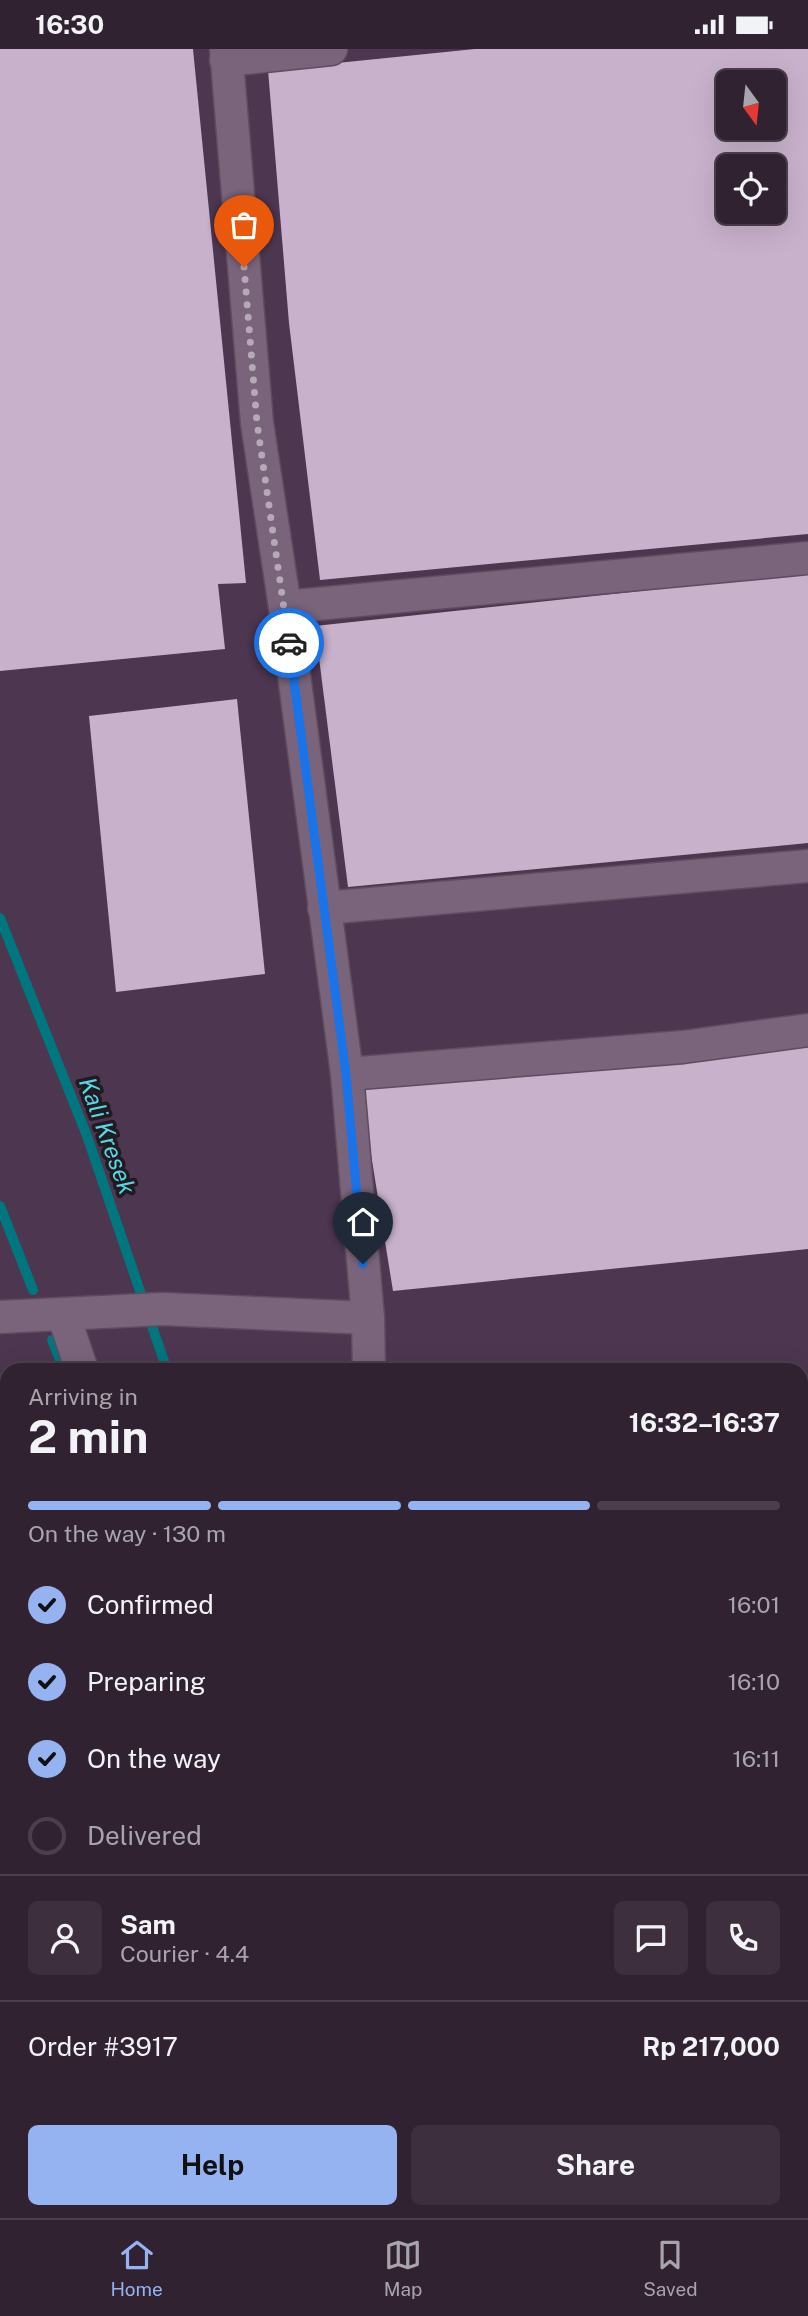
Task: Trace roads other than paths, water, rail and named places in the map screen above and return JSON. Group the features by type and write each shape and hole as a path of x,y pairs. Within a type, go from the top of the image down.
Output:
{"lane":[{"path":"331,49 226,54 257,423 285,607 346,1074 368,1318 369,1363"},
{"path":"285,607 808,558"},
{"path":"324,908 808,866"},
{"path":"346,1074 683,1047 808,1030"},
{"path":"0,1317 163,1309 368,1318"},
{"path":"62,1314 80,1363"}],"waterway":[{"name":"Kali Kresek","path":"0,918 87,1136 165,1363"},
{"path":"0,1206 33,1290"},
{"path":"52,1340 61,1363"}]}
